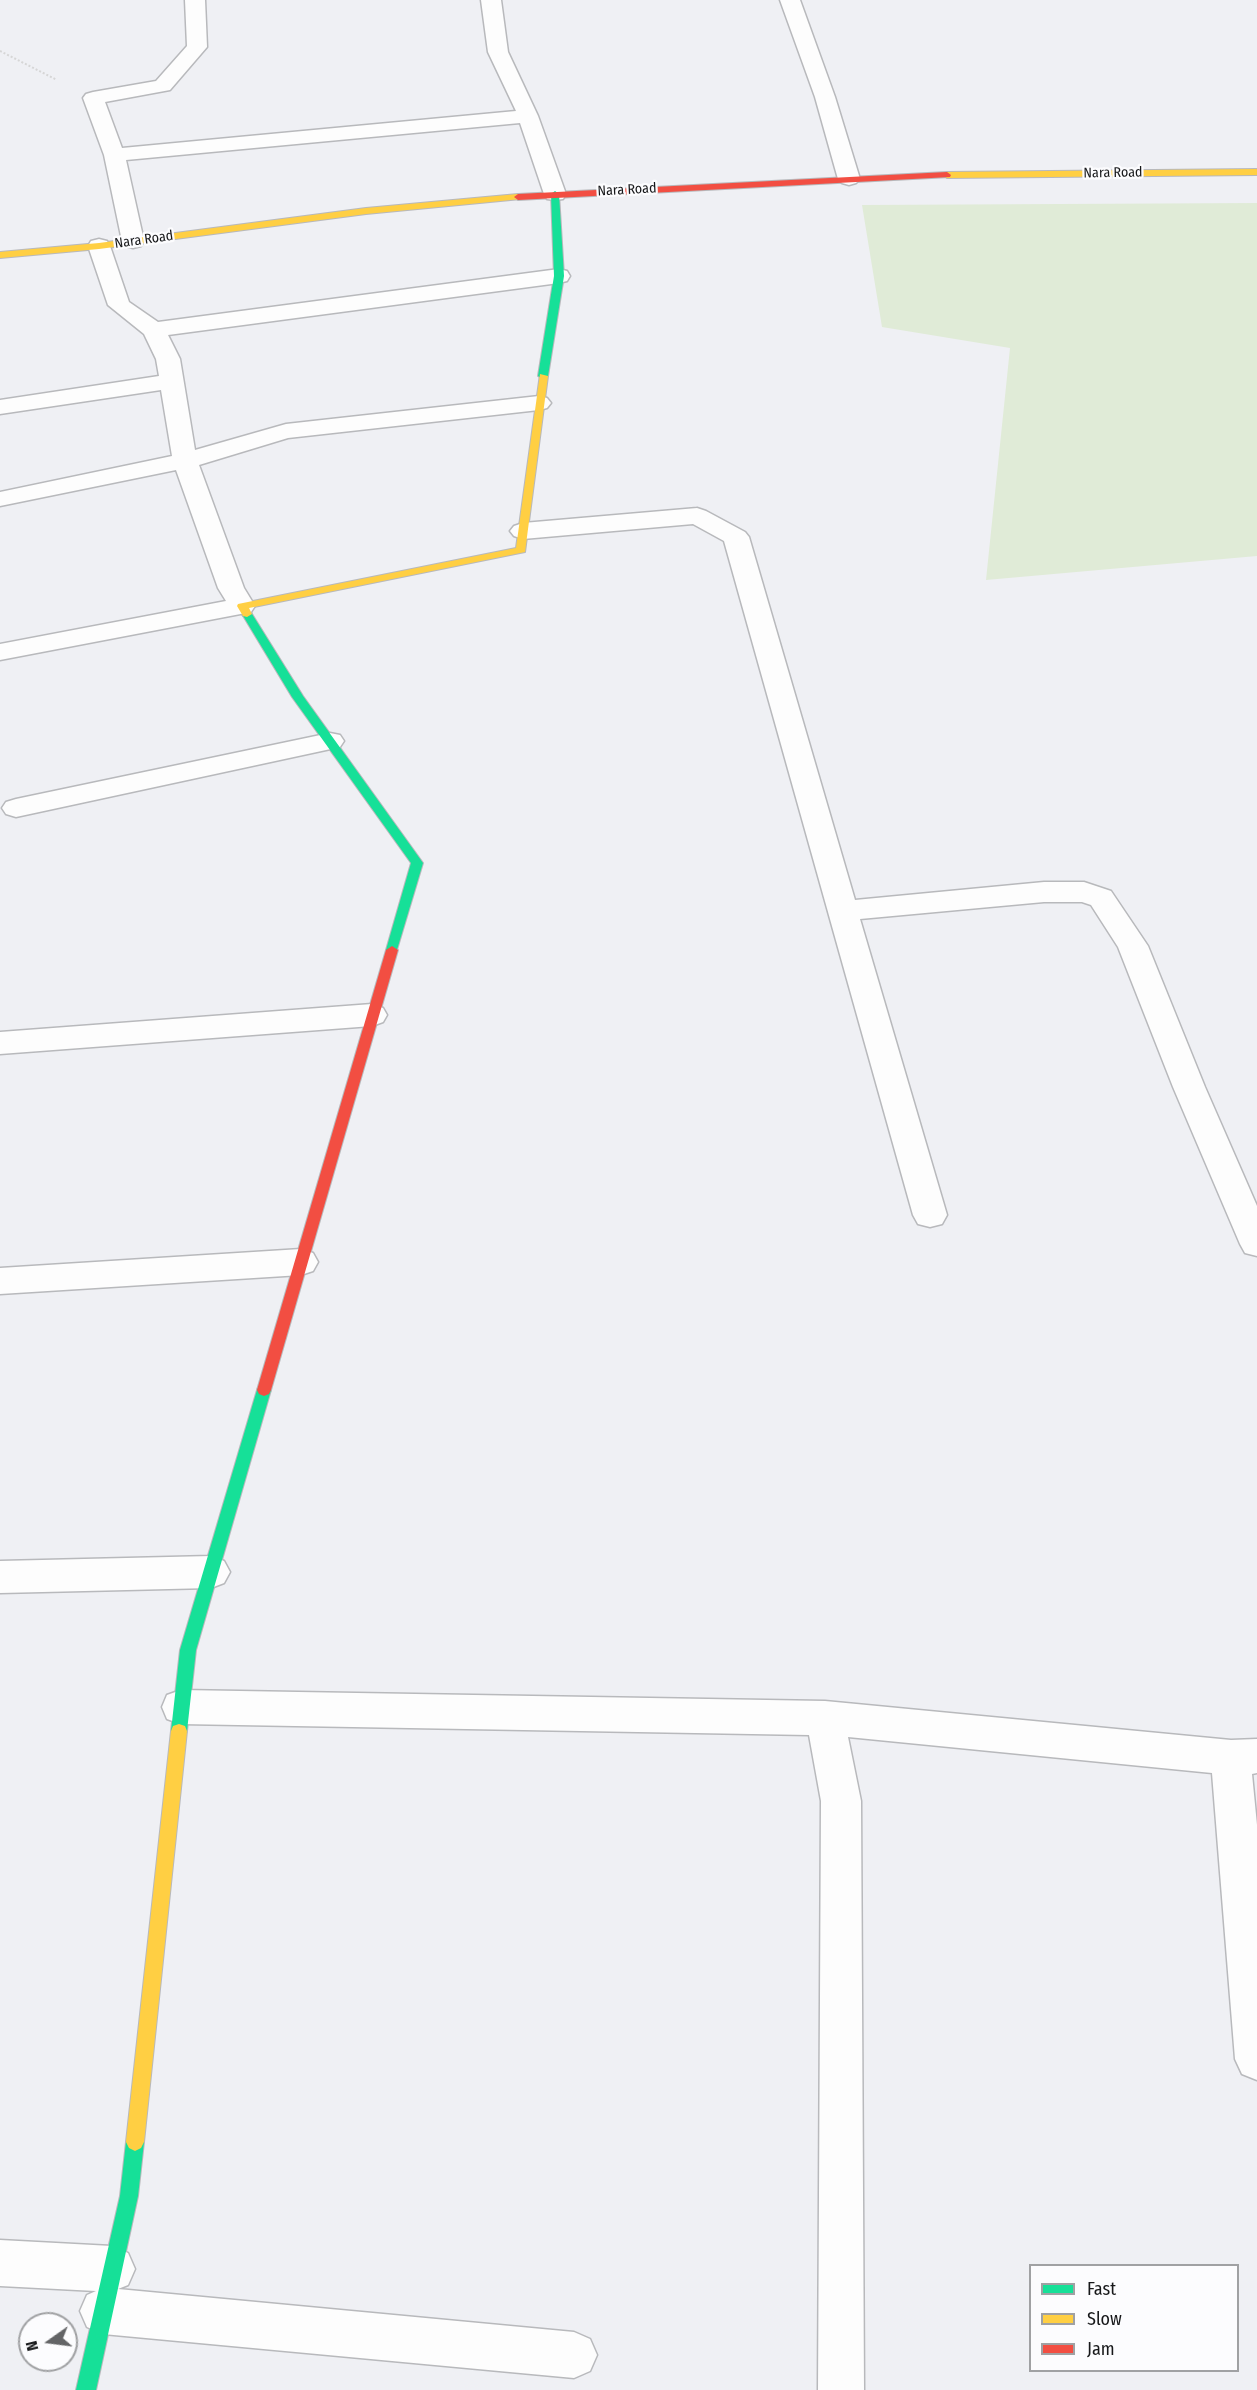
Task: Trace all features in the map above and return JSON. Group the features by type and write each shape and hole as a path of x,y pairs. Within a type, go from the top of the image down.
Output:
{"street":[{"path":"133,241 114,155 93,98 163,86 197,47 195,0"},
{"path":"0,652 521,550 539,403 559,276 555,194 528,116 498,52 490,0"},
{"path":"790,0 825,97 849,179"},
{"path":"114,155 528,116"},
{"name":"Nara Road","path":"0,255 99,246 366,211 555,194 948,175 1257,172"},
{"path":"86,2390 129,2196 188,1650 417,863 298,697 231,588 185,461 168,359 154,330 119,305 99,246"},
{"path":"154,330 559,276"},
{"path":"0,407 172,381"},
{"path":"0,498 185,461 286,432 539,403"},
{"path":"523,531 697,516 736,537 930,1215"},
{"path":"15,808 330,741"},
{"path":"843,911 1044,892 1084,892 1101,898 1133,946 1189,1087 1257,1244"},
{"path":"0,1043 372,1015"},
{"path":"0,1281 301,1262"},
{"path":"0,1577 211,1572"},
{"path":"181,1707 825,1718 1244,1757 1257,2060"},
{"path":"825,1718 841,1801 841,2390"},
{"path":"0,2263 108,2290 574,2355"}],"path":[{"path":"0,51 93,98"}],"green space":[{"path":"1257,203 1257,556 986,580 1010,348 882,327 862,205"}],"traffic: fast":[{"path":"543,376 559,276 555,194"},
{"path":"247,614 298,697 417,863 392,950"},
{"path":"179,1731 188,1650 264,1390"},
{"path":"86,2390 129,2196 135,2142"}],"traffic: slow":[{"path":"947,175 1257,172"},
{"path":"0,255 99,246 366,211 518,197"},
{"path":"247,614 242,606 521,550 543,376"},
{"path":"135,2142 179,1731"}],"traffic: jam":[{"path":"518,197 947,175"},
{"path":"264,1390 392,950"}]}
